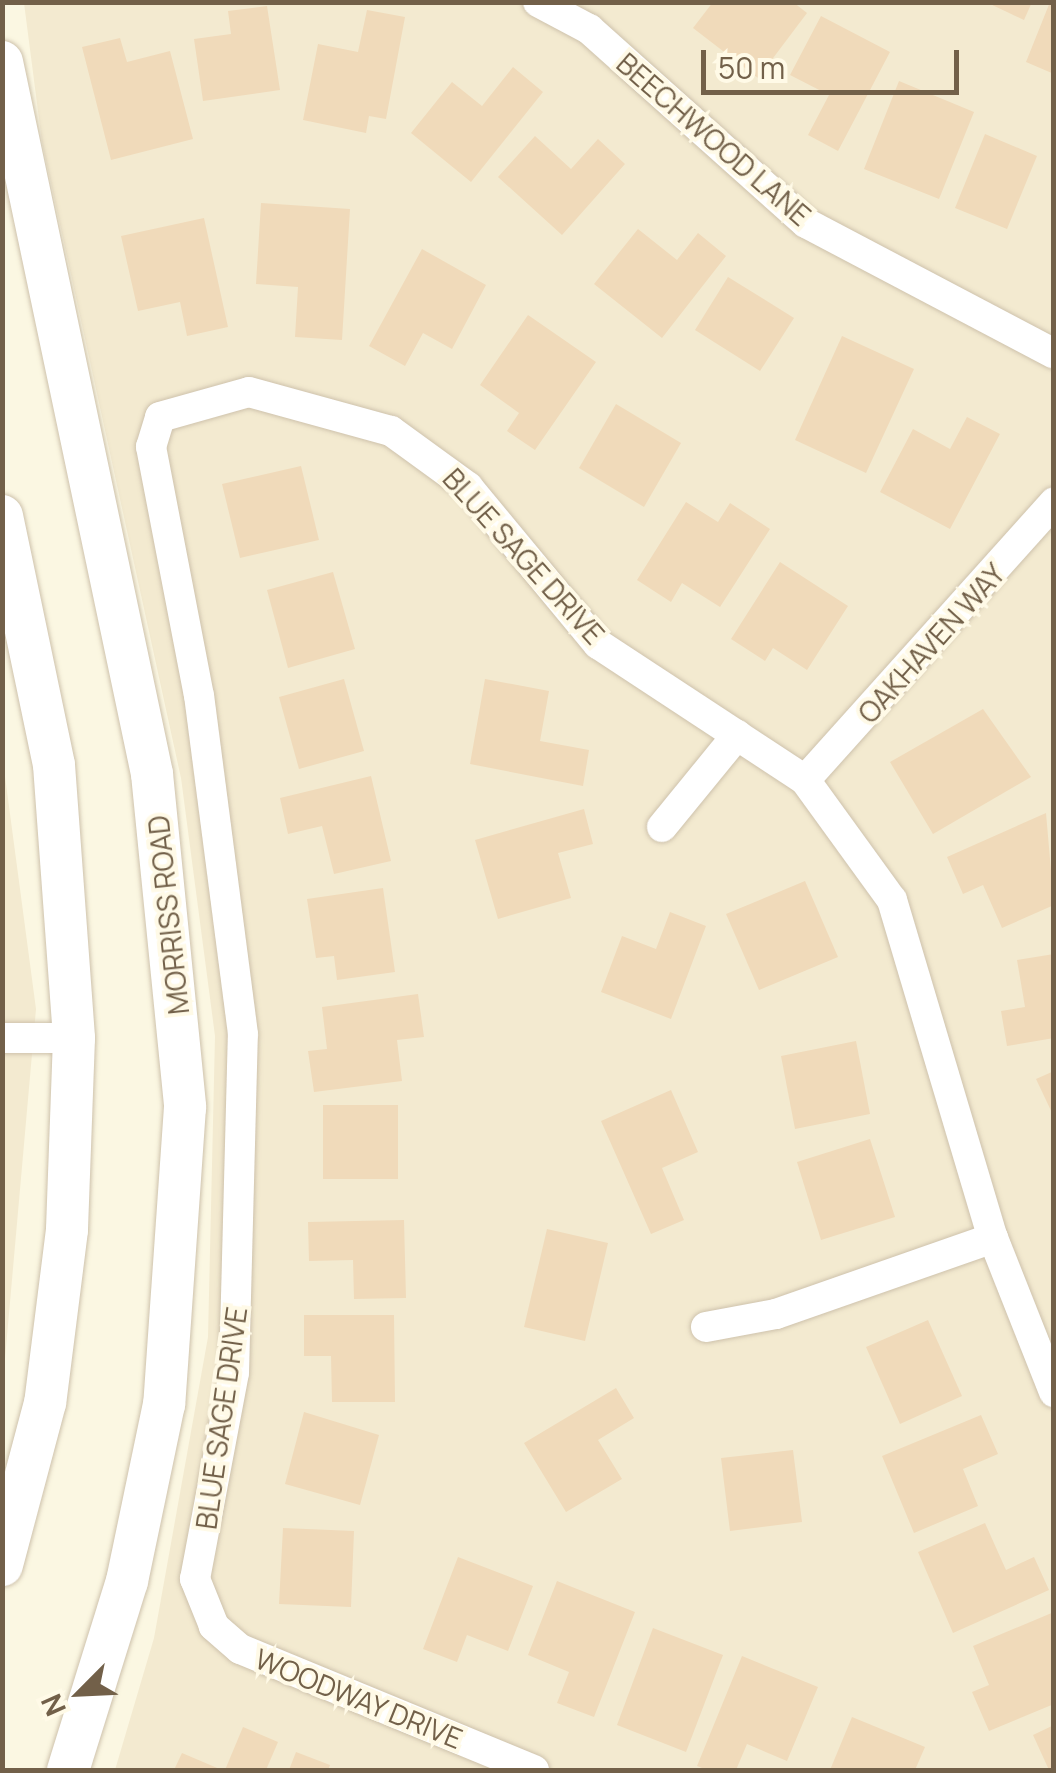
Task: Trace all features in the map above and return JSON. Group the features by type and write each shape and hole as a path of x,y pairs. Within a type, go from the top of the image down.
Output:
{"main road":[{"name":"MORRISS ROAD","path":"2,62 152,774 185,1106 164,1404 127,1581 68,1770"},
{"path":"2,516 54,765 74,1038 67,1230 45,1403 2,1565"}],"street":[{"name":"BEECHWOOD LANE","path":"538,2 588,29 806,223 1054,354"},
{"name":"BLUE SAGE DRIVE","path":"202,1546 234,1373 242,1034 153,424 173,408 249,392 391,432 468,487 598,644 805,780 892,900 994,1238 1054,1392"},
{"name":"OAKHAVEN WAY","path":"805,780 1054,502"},
{"path":"662,826 737,735"},
{"path":"2,1038 74,1038"},
{"path":"706,1327 776,1314 994,1238"},
{"name":"WOODWAY DRIVE","path":"202,1546 195,1578 202,1602 240,1649 534,1770"}],"shaded area":[{"path":"24,3 1053,3 1053,1770 115,1770 154,1638 208,1337 215,1036 181,778 42,142"},
{"path":"2,754 36,1009 3,1381 2,1381"}],"building":[{"path":"713,2 793,2 807,13 758,78 693,28"},
{"path":"986,2 1032,2 1024,20"},
{"path":"1050,2 1054,2 1054,74 1026,62"},
{"path":"267,6 280,90 203,101 194,39 231,34 228,11"},
{"path":"367,10 405,17 386,119 369,116 366,133 303,120 318,44 358,52"},
{"path":"821,16 890,52 838,151 808,135 829,95 790,75"},
{"path":"120,38 127,62 170,51 193,139 111,160 82,47"},
{"path":"513,67 543,92 471,182 411,133 452,82 482,106"},
{"path":"899,81 974,112 939,199 864,169"},
{"path":"985,134 1037,156 1007,229 955,208"},
{"path":"535,136 571,169 598,139 625,164 562,235 498,177"},
{"path":"261,203 350,209 342,340 295,337 298,287 256,284"},
{"path":"204,218 228,327 187,336 180,302 138,311 121,236"},
{"path":"638,229 677,260 698,233 726,256 662,338 594,284"},
{"path":"422,249 486,285 452,349 423,333 405,366 369,346"},
{"path":"728,277 794,318 760,371 695,330"},
{"path":"528,315 596,362 535,450 507,431 519,413 480,385"},
{"path":"842,336 914,369 866,473 795,440"},
{"path":"616,404 681,443 644,507 579,468"},
{"path":"967,417 1000,434 950,529 880,492 913,429 950,449"},
{"path":"301,466 319,540 240,558 222,484"},
{"path":"686,502 718,522 730,503 770,529 720,607 682,583 671,602 637,580"},
{"path":"780,562 848,606 807,670 773,648 765,661 731,639"},
{"path":"333,572 355,649 288,668 267,590"},
{"path":"344,679 364,751 299,769 279,697"},
{"path":"485,679 549,691 540,741 589,750 583,786 470,764"},
{"path":"983,709 1031,777 933,834 890,762"},
{"path":"371,776 391,861 334,874 322,826 288,834 280,798"},
{"path":"584,809 593,844 558,853 571,898 498,919 475,840"},
{"path":"1046,813 1054,905 1002,928 983,885 963,894 947,857"},
{"path":"805,881 838,957 759,990 726,914"},
{"path":"383,888 395,972 337,980 334,956 316,958 307,899"},
{"path":"670,912 706,926 671,1019 601,992 622,936 656,949"},
{"path":"1054,954 1054,1038 1007,1046 1001,1011 1025,1007 1017,960"},
{"path":"418,994 424,1037 397,1040 402,1081 314,1092 308,1051 327,1049 322,1007"},
{"path":"856,1041 870,1114 795,1129 781,1056"},
{"path":"1054,1071 1054,1117 1036,1079"},
{"path":"671,1090 698,1152 662,1168 684,1220 651,1234 601,1121"},
{"path":"323,1105 398,1105 398,1179 323,1179"},
{"path":"870,1139 895,1217 821,1240 797,1162"},
{"path":"404,1220 406,1298 354,1299 353,1260 309,1261 308,1222"},
{"path":"547,1229 608,1243 585,1341 524,1327"},
{"path":"304,1315 394,1315 395,1402 332,1402 331,1356 304,1356"},
{"path":"928,1320 962,1396 900,1424 866,1347"},
{"path":"616,1388 634,1418 598,1440 622,1479 566,1512 524,1443"},
{"path":"304,1412 379,1435 360,1505 285,1484"},
{"path":"981,1415 998,1454 963,1469 978,1506 914,1533 882,1456"},
{"path":"793,1450 802,1522 730,1531 721,1458"},
{"path":"985,1523 1006,1570 1034,1557 1049,1590 953,1633 918,1552"},
{"path":"283,1528 354,1531 351,1607 279,1604"},
{"path":"458,1557 533,1586 508,1651 467,1635 457,1662 423,1649"},
{"path":"557,1581 635,1612 594,1717 557,1703 569,1672 528,1655"},
{"path":"1054,1612 1054,1704 989,1731 972,1692 989,1685 973,1646"},
{"path":"653,1628 723,1655 686,1752 617,1725"},
{"path":"742,1656 818,1687 787,1761 747,1744 736,1770 707,1770 697,1766"},
{"path":"852,1717 925,1747 915,1770 830,1770"},
{"path":"1054,1725 1054,1770 1049,1770 1033,1735"},
{"path":"243,1727 278,1742 266,1770 225,1770"},
{"path":"296,1752 330,1765 328,1770 289,1770"},
{"path":"182,1753 222,1770 174,1770"}]}
